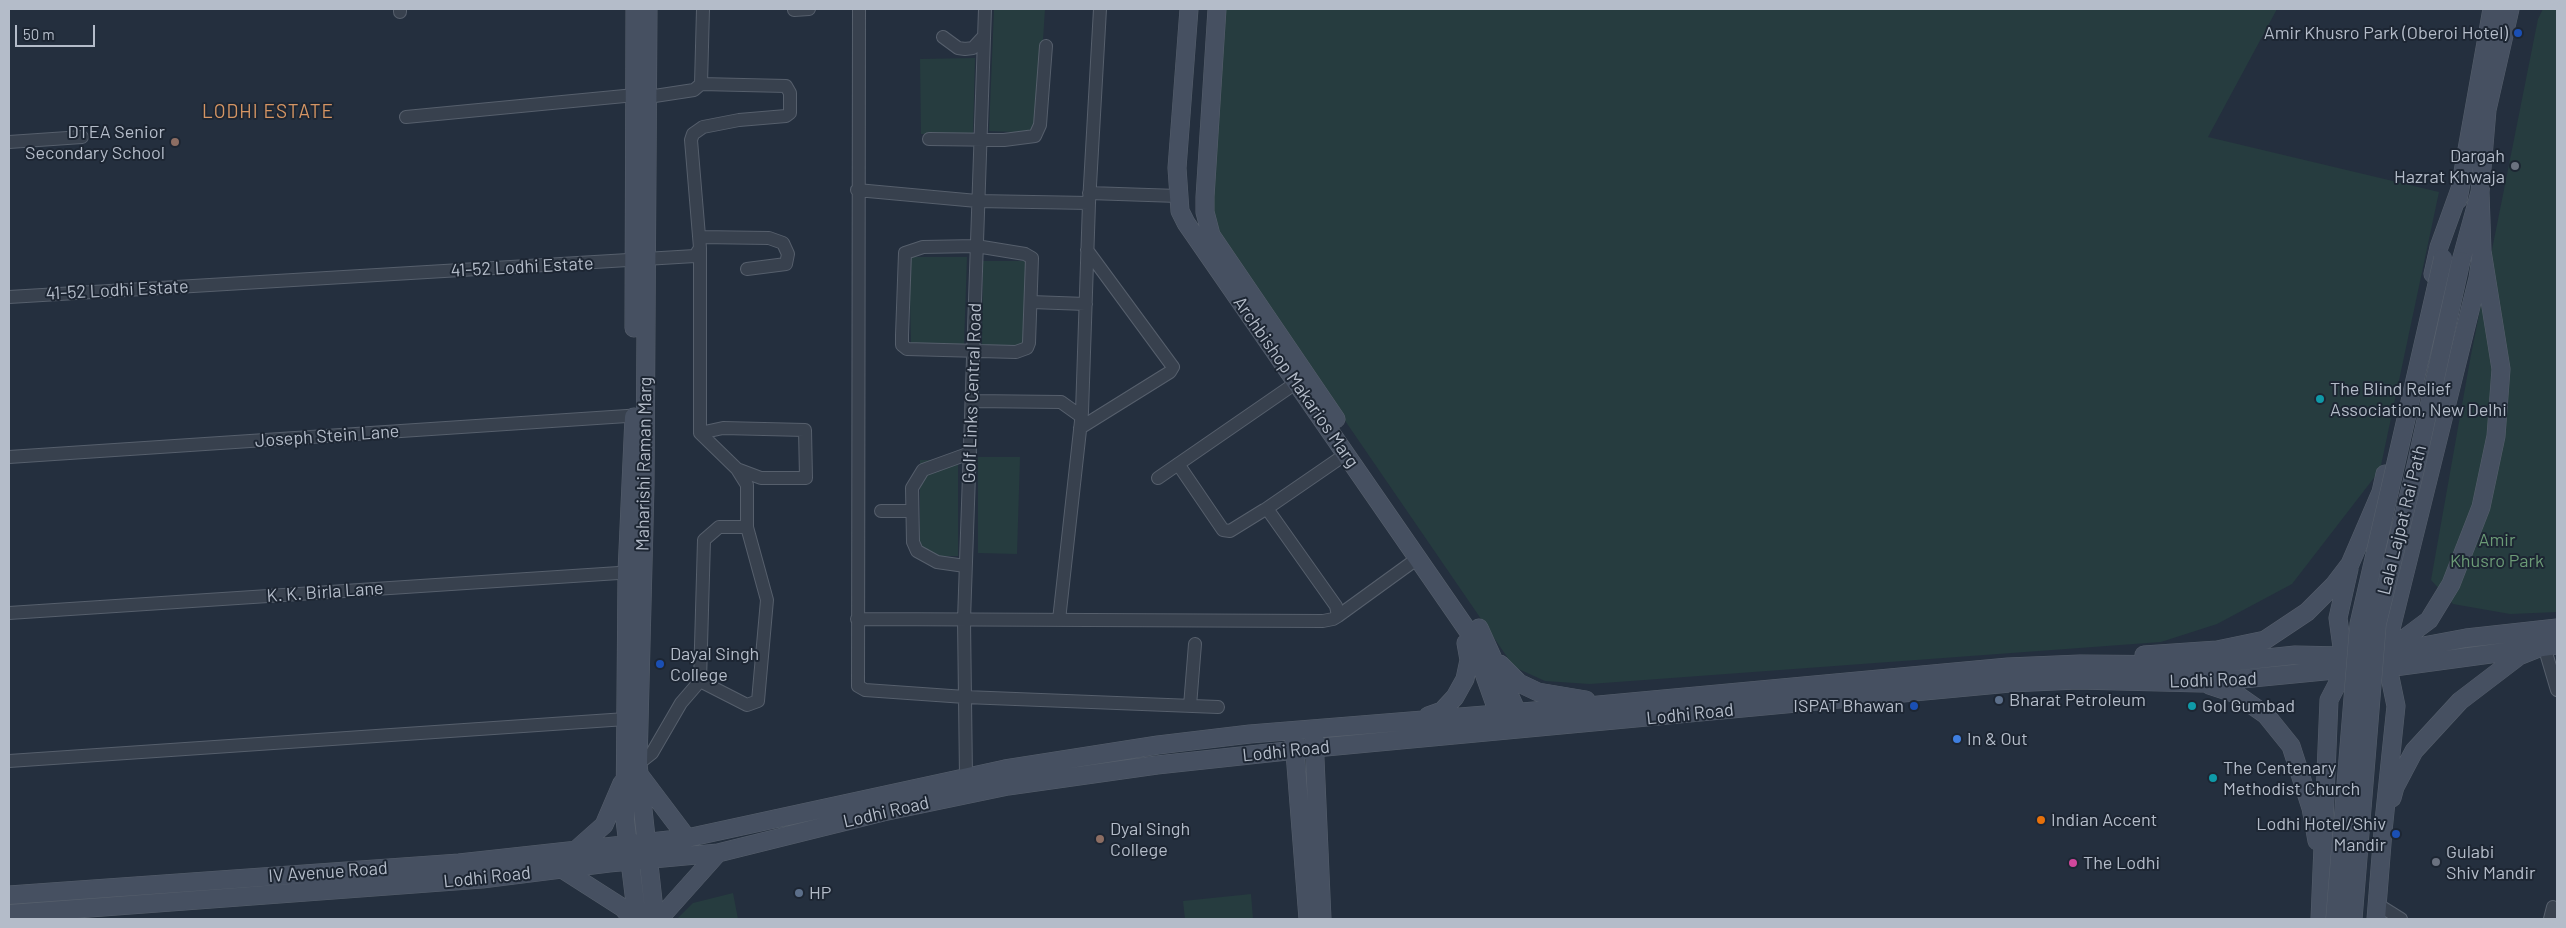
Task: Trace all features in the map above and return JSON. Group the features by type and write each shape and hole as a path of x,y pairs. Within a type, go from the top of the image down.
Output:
{"main road":[{"name":"Maharishi Raman Marg","path":"635,9 642,96"},
{"name":"Maharishi Raman Marg","path":"648,9 642,96 640,415 635,572 626,718 648,851 655,919"},
{"name":"Archbishop Makarios Marg","path":"1189,9 1177,168 1180,211 1186,223 1302,379 1471,627 1525,730"},
{"name":"Archbishop Makarios Marg","path":"1217,9 1205,212 1211,235 1302,379 1346,454 1418,558 1471,627 1470,634 1504,732"},
{"name":"Lala Lajpat Rai Path","path":"2335,919 2359,624 2460,189 2492,9"},
{"name":"Lala Lajpat Rai Path","path":"2353,919 2377,624 2415,470 2461,260 2480,192 2488,110 2510,9"},
{"path":"2460,189 2439,247 2381,492 2350,564 2338,618 2345,663 2353,680 2366,684 2379,679 2386,660 2474,297 2482,250"},
{"path":"2386,660 2429,620 2451,584 2481,507 2496,436 2500,369 2482,250 2480,192"},
{"path":"2080,664 2159,653 2217,650 2265,640 2307,612 2334,585 2350,564"},
{"name":"Maharishi Raman Marg","path":"635,572 635,772 629,853 636,919"},
{"path":"1471,627 1519,684 1538,692 1610,704"},
{"path":"1418,720 1442,711 1456,697 1465,678 1469,660 1471,627"},
{"path":"2386,660 2458,639 2557,628"},
{"path":"2320,919 2328,765 2329,700 2350,647 2364,641 2374,642 2386,660 2396,706 2377,912"},
{"path":"2386,660 2461,660 2551,645"},
{"path":"2383,831 2395,787 2414,752 2434,728 2460,701 2501,668 2519,656 2551,645"},
{"name":"Lodhi Road","path":"648,851 687,838 966,778 1158,745 1293,730 1610,704 2008,666 2080,664 2201,665 2295,655 2345,663"},
{"name":"Lodhi Road","path":"9,914 482,880 562,869 629,853 648,851 718,853 882,812 1008,786 1157,764 2010,683 2077,680 2201,683 2345,663"},
{"path":"2201,683 2236,694 2266,715 2291,746 2302,776 2314,823 2322,894"},
{"path":"1314,728 1322,919"},
{"path":"1293,730 1308,919"},
{"path":"2328,765 2342,750 2362,746 2382,755 2390,766"},
{"path":"577,849 604,825 635,772 687,838"},
{"name":"IV Avenue Road","path":"9,895 459,863 577,849 629,853"},
{"path":"659,919 718,853"},
{"path":"562,869 623,908 632,919"}],"street":[{"path":"701,84 703,9"},
{"path":"794,10 809,9"},
{"path":"859,9 856,682 862,689 965,697 1218,707"},
{"name":"Golf Links Central Road","path":"966,778 964,620 985,9"},
{"path":"1058,620 1081,423 1089,198 1100,9"},
{"path":"943,37 958,48 965,50 973,48 984,36"},
{"path":"929,139 979,140 1035,136 1039,132 1046,46"},
{"path":"406,117 642,96 694,90 701,84 786,86 790,93 790,112 786,116 739,120 703,127 693,134 691,140 700,243 700,433 737,469 747,485 747,527 767,600 758,701 747,704 700,681"},
{"path":"9,142 82,137"},
{"path":"858,190 977,201 1178,196"},
{"path":"700,243 769,238 783,243 788,254 786,264 748,269"},
{"name":"41-52 Lodhi Estate","path":"9,297 689,258 699,254 700,243"},
{"path":"976,246 1030,256 1033,262 1027,348 1016,352 907,349 902,344 905,253 911,249 976,246"},
{"path":"1081,423 1170,372 1173,367 1087,250"},
{"path":"1031,302 1086,304"},
{"path":"1158,478 1302,379"},
{"path":"972,401 1061,402 1081,423"},
{"name":"Joseph Stein Lane","path":"9,457 640,415"},
{"path":"700,433 723,428 806,430 806,478 761,478 737,469"},
{"path":"966,566 937,562 916,551 913,542 912,488 923,470 970,453"},
{"path":"1178,464 1222,530 1230,531 1266,509 1346,454"},
{"path":"1266,509 1336,606 1338,616"},
{"path":"881,511 912,511"},
{"path":"635,772 652,753 681,703 700,681 704,540 719,527 747,527"},
{"path":"857,619 1323,621 1338,616 1418,558"},
{"name":"K. K. Birla Lane","path":"9,613 635,572"},
{"path":"1190,706 1195,644"},
{"path":"2551,645 2557,690"},
{"path":"9,761 626,718"},
{"path":"2377,912 2401,919"}],"green space":[{"path":"994,9 1045,9 1037,133 989,131"},
{"path":"1224,9 2277,9 2208,137 2439,192 2380,470 2292,584 2217,624 2161,642 1590,684 1545,681 1514,667 1219,237 1209,204"},
{"name":"Amir Khusro Park","path":"2543,9 2557,9 2557,612 2510,614 2453,604 2431,580 2470,360 2538,19"},
{"path":"975,58 973,135 921,134 920,59"},
{"path":"909,257 967,257 964,345 911,344"},
{"path":"983,261 1028,261 1025,346 982,347"},
{"path":"978,457 1020,457 1017,554 978,553"},
{"path":"920,460 958,460 958,556 920,556"},
{"path":"733,893 738,919 677,919 693,903"},
{"path":"1251,894 1253,919 1185,919 1183,901"}],"place":[{"name":"Amir Khusro Park (Oberoi Hotel)","path":"2518,33"},
{"name":"DTEA Senior Secondary School","path":"175,142"},
{"name":"Dargah Hazrat Khwaja","path":"2515,166"},
{"name":"The Blind Relief Association, New Delhi","path":"2320,399"},
{"name":"Dayal Singh College","path":"660,664"},
{"name":"Bharat Petroleum","path":"1999,700"},
{"name":"ISPAT Bhawan","path":"1914,706"},
{"name":"Gol Gumbad","path":"2192,706"},
{"name":"In & Out","path":"1957,739"},
{"name":"The Centenary Methodist Church","path":"2213,778"},
{"name":"Indian Accent","path":"2041,820"},
{"name":"Lodhi Hotel/Shiv Mandir","path":"2396,834"},
{"name":"Dyal Singh College","path":"1100,839"},
{"name":"Gulabi Shiv Mandir","path":"2436,862"},
{"name":"The Lodhi","path":"2073,863"},
{"name":"HP","path":"799,893"}],"district":[{"name":"LODHI ESTATE","path":"268,112"}]}
